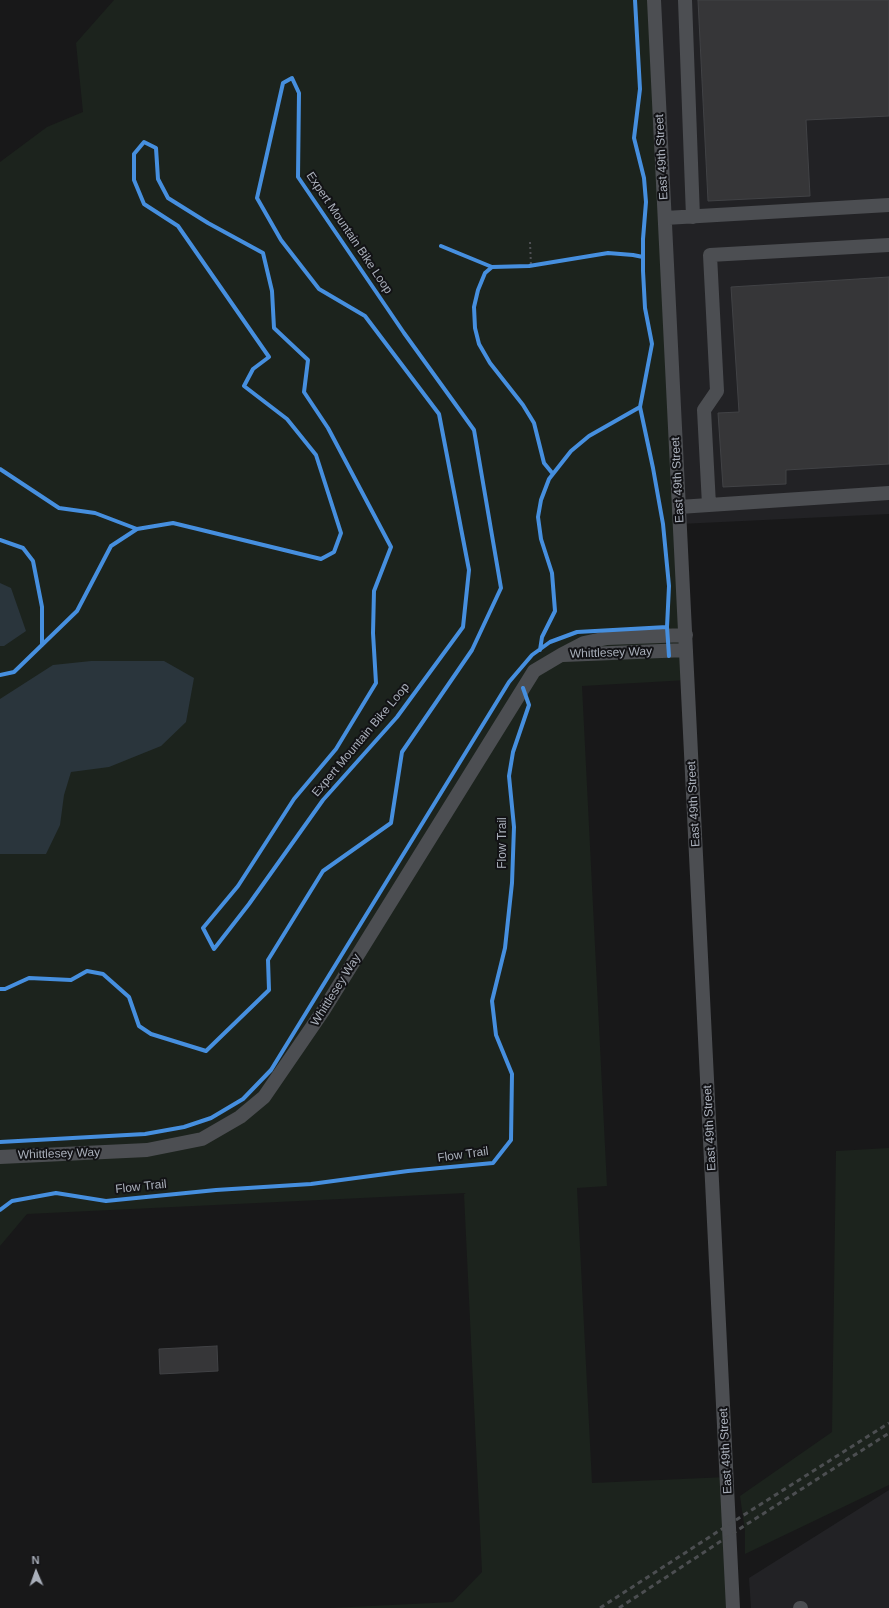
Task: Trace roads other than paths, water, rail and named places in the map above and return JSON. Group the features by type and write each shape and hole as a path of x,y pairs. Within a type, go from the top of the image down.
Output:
{"street":[{"name":"East 49th Street","path":"654,0 733,1608"},
{"path":"685,0 693,217"},
{"path":"665,218 889,205"},
{"path":"709,505 704,410 717,391 710,255 889,245"},
{"path":"679,507 889,493"},
{"name":"Whittlesey Way","path":"0,1157 147,1150 202,1138 240,1117 264,1097 323,1011 534,671 560,654 584,643 606,638 686,635"},
{"name":"Whittlesey Way","path":"560,654 686,650"}],"railway":[{"path":"600,1608 889,1423"},
{"path":"619,1608 889,1433"}]}
